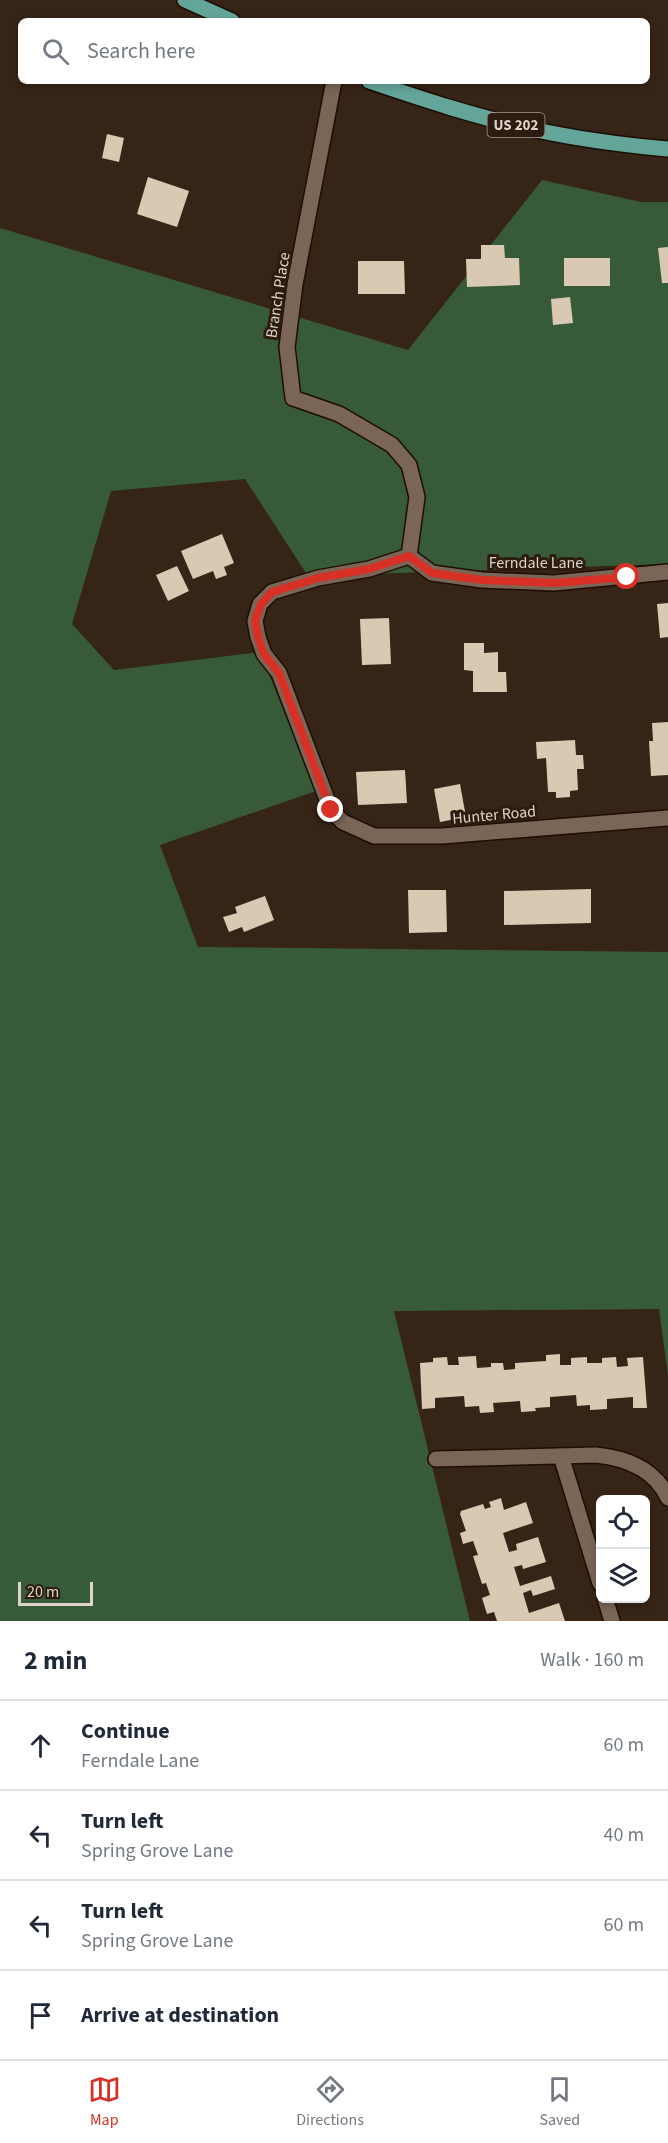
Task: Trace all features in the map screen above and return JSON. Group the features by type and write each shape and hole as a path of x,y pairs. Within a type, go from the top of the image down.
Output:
{"main road":[{"path":"185,0 225,18"},
{"name":"US 202","path":"378,84 449,108 532,129 616,144 668,149"}],"street":[{"name":"Branch Place","path":"333,84 295,284 287,347 293,398 339,414 392,445 409,465 417,497 409,556"},
{"name":"Ferndale Lane","path":"409,556 432,573 482,580 554,583 668,572"},
{"name":"Hunter Road","path":"409,556 369,569 318,578 272,592 261,604 255,621 264,654 279,673 331,810 343,822 374,836 442,836 668,818"},
{"path":"561,1456 596,1570"},
{"path":"436,1459 613,1456 629,1461 644,1470 657,1481 668,1498"},
{"path":"606,1603 612,1621"}],"green space":[{"path":"542,180 641,202 668,202 668,564 308,576 245,479 111,491 72,624 114,670 260,652 316,791 160,845 198,947 668,952 668,1376 659,1309 394,1311 470,1621 0,1621 0,228 408,350"}],"building":[{"path":"107,134 124,138 119,162 102,158"},
{"path":"148,177 189,191 177,227 137,214"},
{"path":"481,245 504,245 505,258 519,258 520,285 467,287 466,259 481,259"},
{"path":"668,247 668,283 662,283 658,248"},
{"path":"564,258 610,258 610,286 564,286"},
{"path":"358,261 404,261 405,294 358,294"},
{"path":"570,297 573,323 553,325 551,299"},
{"path":"222,534 234,563 224,567 227,575 216,579 213,571 193,579 181,551"},
{"path":"177,566 189,591 168,601 156,575"},
{"path":"668,603 668,637 660,638 657,604"},
{"path":"389,618 391,664 362,665 360,619"},
{"path":"464,643 484,643 484,653 498,652 498,672 506,672 507,692 473,692 473,671 464,670"},
{"path":"668,722 668,775 651,776 649,741 653,741 652,723"},
{"path":"575,740 576,755 583,755 584,769 577,769 578,790 570,791 570,797 556,798 556,792 548,792 546,758 537,759 536,742"},
{"path":"405,770 407,803 358,805 356,772"},
{"path":"460,784 466,817 440,822 434,789"},
{"path":"591,889 591,923 504,925 504,891"},
{"path":"408,890 446,890 447,932 409,933"},
{"path":"265,896 274,920 244,932 242,927 229,932 223,917 237,913 235,907"},
{"path":"560,1354 560,1365 571,1365 571,1358 587,1357 587,1363 602,1363 602,1358 616,1357 617,1367 628,1366 627,1358 643,1357 647,1408 633,1408 633,1397 607,1399 607,1409 590,1410 590,1405 577,1406 576,1395 550,1397 550,1407 535,1408 536,1411 521,1412 520,1401 493,1403 494,1412 480,1413 479,1406 465,1407 464,1396 435,1398 435,1408 422,1409 420,1363 433,1362 433,1358 447,1357 448,1365 459,1365 458,1357 476,1356 477,1368 491,1367 491,1363 503,1363 504,1370 515,1369 515,1363 546,1361 546,1355"},
{"path":"501,1498 504,1510 526,1502 533,1523 503,1533 509,1552 517,1550 516,1544 538,1537 546,1562 523,1569 522,1565 514,1567 520,1586 551,1576 555,1589 533,1596 531,1590 523,1593 529,1613 559,1603 565,1621 497,1621 494,1612 487,1614 482,1598 490,1595 486,1583 482,1584 473,1556 478,1555 473,1541 463,1544 460,1533 466,1531 460,1514 461,1511 483,1504 485,1509 491,1507 489,1502"}],"route":[{"path":"331,810 279,673 264,654 258,637 255,621 261,604 272,592 318,578 369,569 409,556 432,573 482,580 554,583 627,577"}]}
